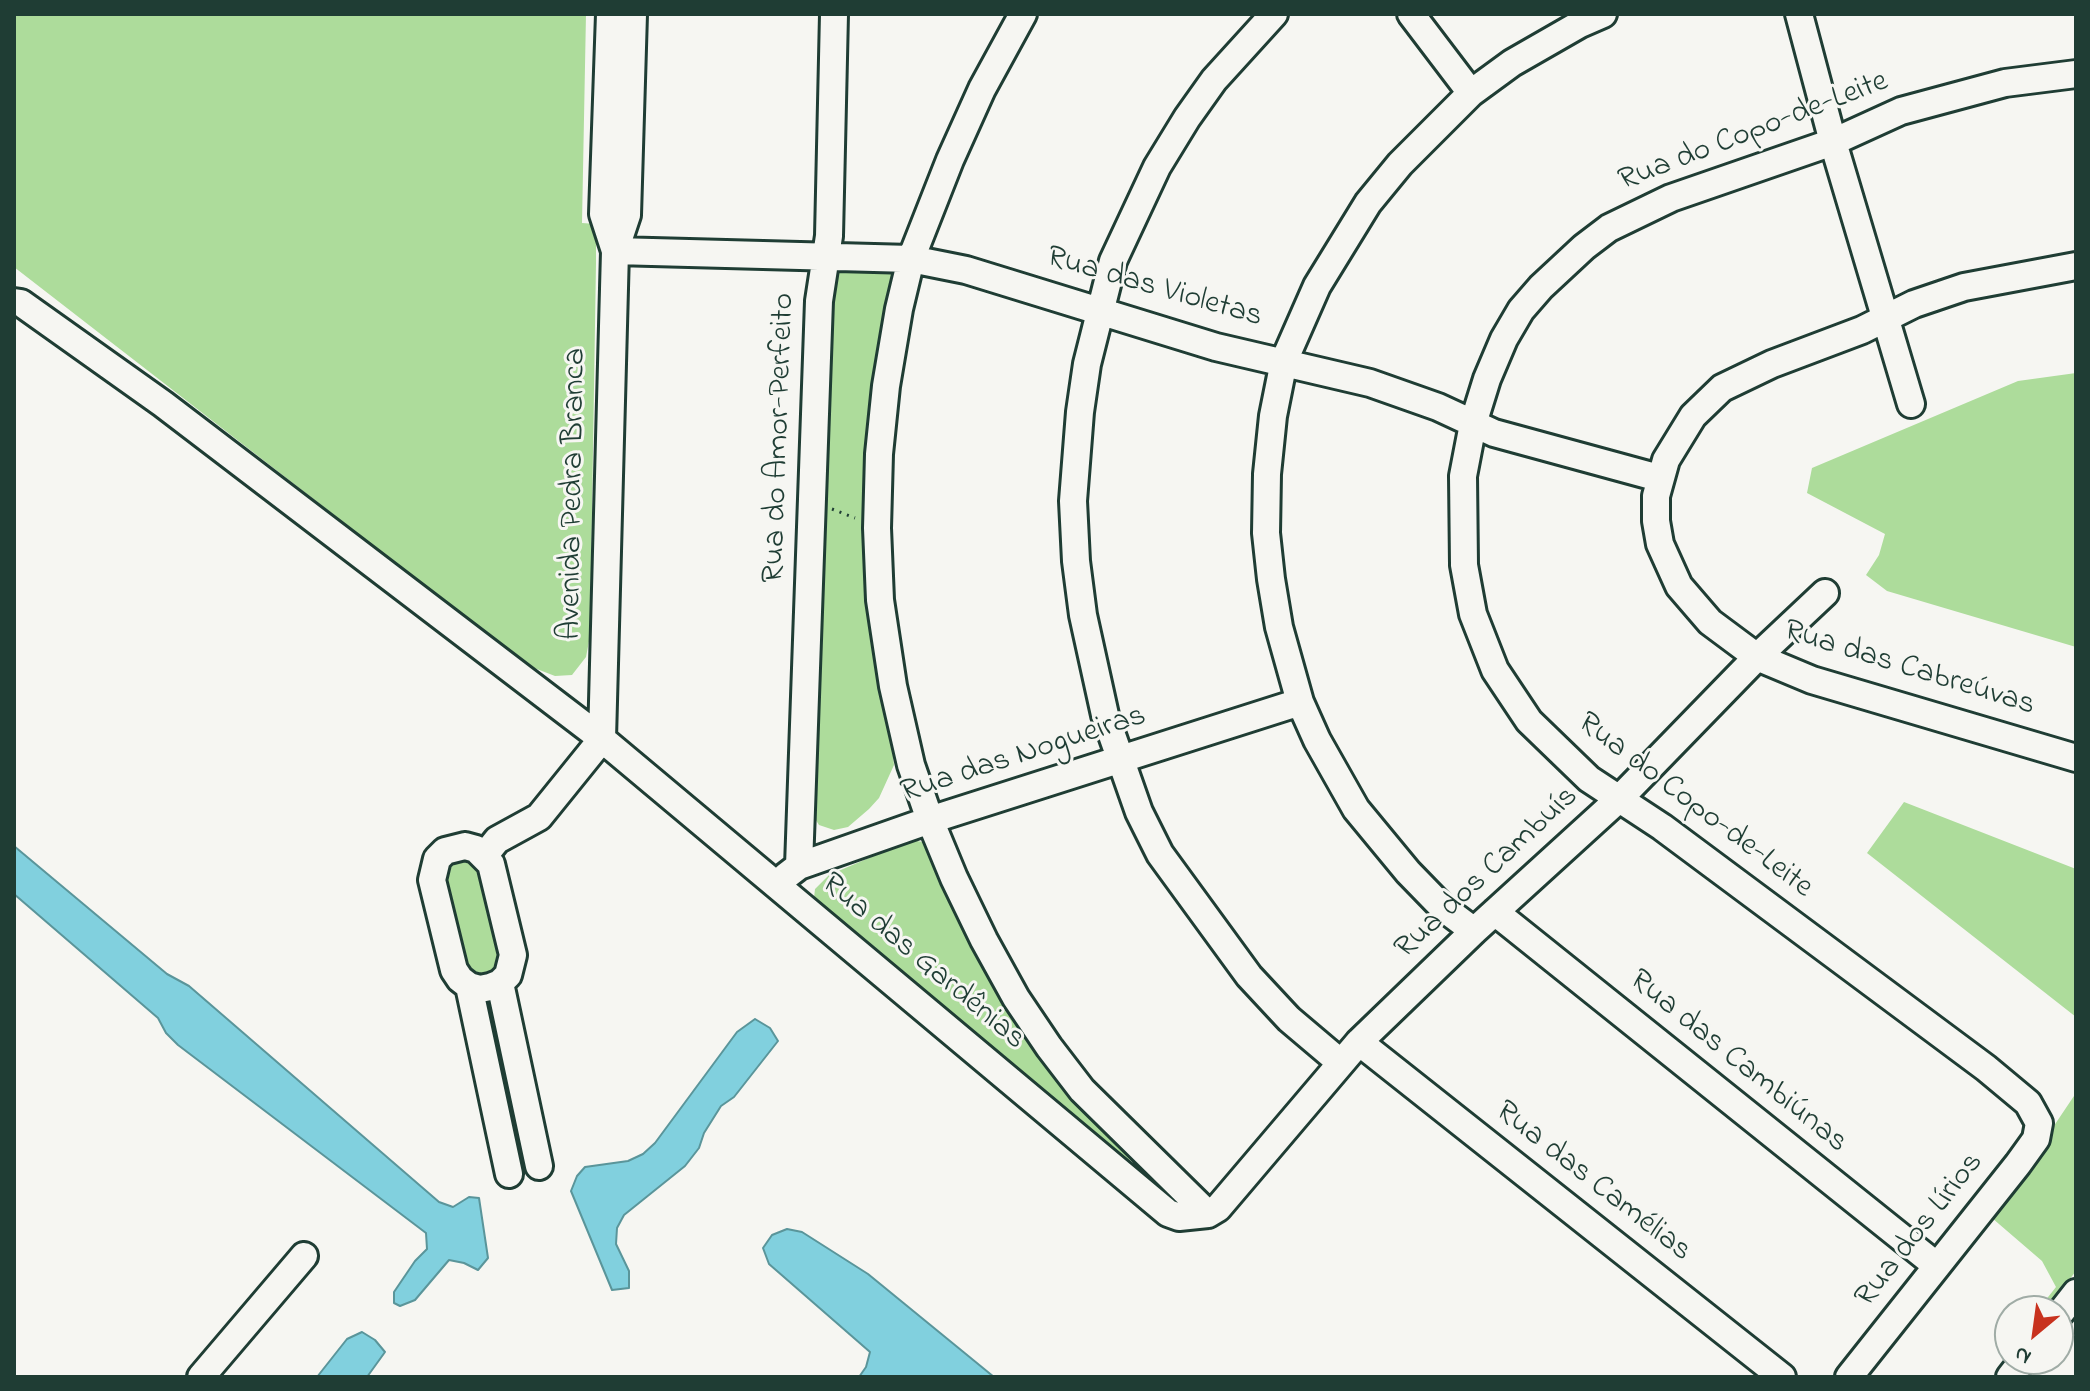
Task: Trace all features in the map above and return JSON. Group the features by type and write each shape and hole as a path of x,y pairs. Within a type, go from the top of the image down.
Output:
{"street":[{"name":"Avenida Pedra Branca","path":"610,14 603,214 615,251"},
{"name":"Avenida Pedra Branca","path":"602,739 615,251 627,215 633,14"},
{"name":"Rua do Amor-Perfeito","path":"799,866 819,301 827,256 834,14"},
{"path":"1023,14 982,89 911,259 886,386 879,454 877,528 880,600 893,686 911,765 930,820 954,878 1016,998 1082,1090 1208,1214"},
{"path":"1274,14 1214,80 1187,118 1157,167 1113,261 1087,364 1080,412 1074,516 1083,615 1093,668 1119,758 1139,812 1160,854 1249,976 1289,1019 1341,1063"},
{"path":"1411,14 1471,93"},
{"path":"1474,931 1442,907 1408,872 1356,809 1317,740 1300,702 1279,627 1266,533 1267,474 1273,416 1284,361 1317,286 1368,203 1418,144 1471,93 1512,63 1603,14"},
{"path":"1799,14 1833,142 1911,404"},
{"name":"Rua do Copo-de-Leite","path":"2039,1123 2028,1103 1986,1068 1620,798 1589,779 1529,721 1495,670 1473,614 1464,565 1461,523 1463,476 1473,424 1504,339 1521,310 1541,287 1609,228 1671,198 1833,142 1901,111 2005,83 2076,74"},
{"name":"Rua das Violetas","path":"615,251 911,259 966,270 1216,347 1370,383 1531,444 1659,478"},
{"name":"Rua das Cabreúvas","path":"2076,266 1964,287 1914,304 1862,330 1759,369 1722,388 1693,416 1678,438 1659,478 1656,521 1660,544 1673,576 1693,604 1710,622 1757,657 1812,680 2076,758"},
{"name":"Rua das Gardênias","path":"14,302 21,303 163,404 602,739 1168,1213 1179,1217 1208,1214"},
{"name":"Rua dos Cambuís","path":"1208,1214 1227,1198 1359,1042 1474,931 1620,798 1757,657 1825,593"},
{"name":"Rua das Nogueiras","path":"775,886 799,866 930,820 1300,702"},
{"path":"485,855 497,840 539,817 602,739"},
{"path":"469,986 480,989 500,983 508,975 513,955 491,864 476,849 454,847 445,851 433,869 432,880 454,970 469,986 509,1174"},
{"name":"Rua das Cambiúnas","path":"1495,912 1937,1266"},
{"path":"500,983 539,1166"},
{"name":"Rua das Camélias","path":"1359,1042 1782,1377"},
{"name":"Rua dos Lírios","path":"1849,1377 2018,1164 2036,1139 2039,1123"},
{"path":"201,1377 304,1256"}],"path":[{"path":"812,500 877,528"}],"green space":[{"path":"14,14 586,14 582,223 596,224 590,636 586,657 572,675 555,676 529,666 14,267"},
{"path":"833,263 893,267 895,272 869,410 866,480 894,765 879,798 869,809 848,827 834,830 819,825 812,814"},
{"path":"2076,373 2076,647 1887,591 1866,575 1879,555 1885,534 1807,493 1812,468 2018,381"},
{"path":"1904,802 2076,869 2076,1017 1867,853"},
{"path":"911,840 929,843 1083,1102 1135,1166 819,907 814,898 815,889 829,875"},
{"path":"465,857 481,868 502,962 494,974 481,977 468,972 443,872 451,861"},
{"path":"2076,1093 2076,1271 2057,1295 2050,1295 2056,1287 2042,1261 1992,1218"}],"water":[{"path":"14,846 167,974 189,986 439,1202 453,1207 469,1197 479,1198 488,1258 478,1270 449,1260 415,1300 400,1306 394,1303 394,1292 427,1249 426,1233 178,1045 166,1033 158,1018 14,894"},
{"path":"755,1019 770,1028 778,1041 734,1097 721,1106 704,1133 699,1148 685,1166 624,1215 617,1228 616,1244 629,1271 629,1288 612,1290 571,1191 577,1176 585,1167 628,1161 643,1154 655,1143 737,1032"},
{"path":"787,1229 802,1232 868,1274 994,1377 859,1377 870,1352 769,1264 763,1248 772,1235"},
{"path":"362,1332 375,1340 385,1352 367,1377 317,1377 347,1339"}]}
